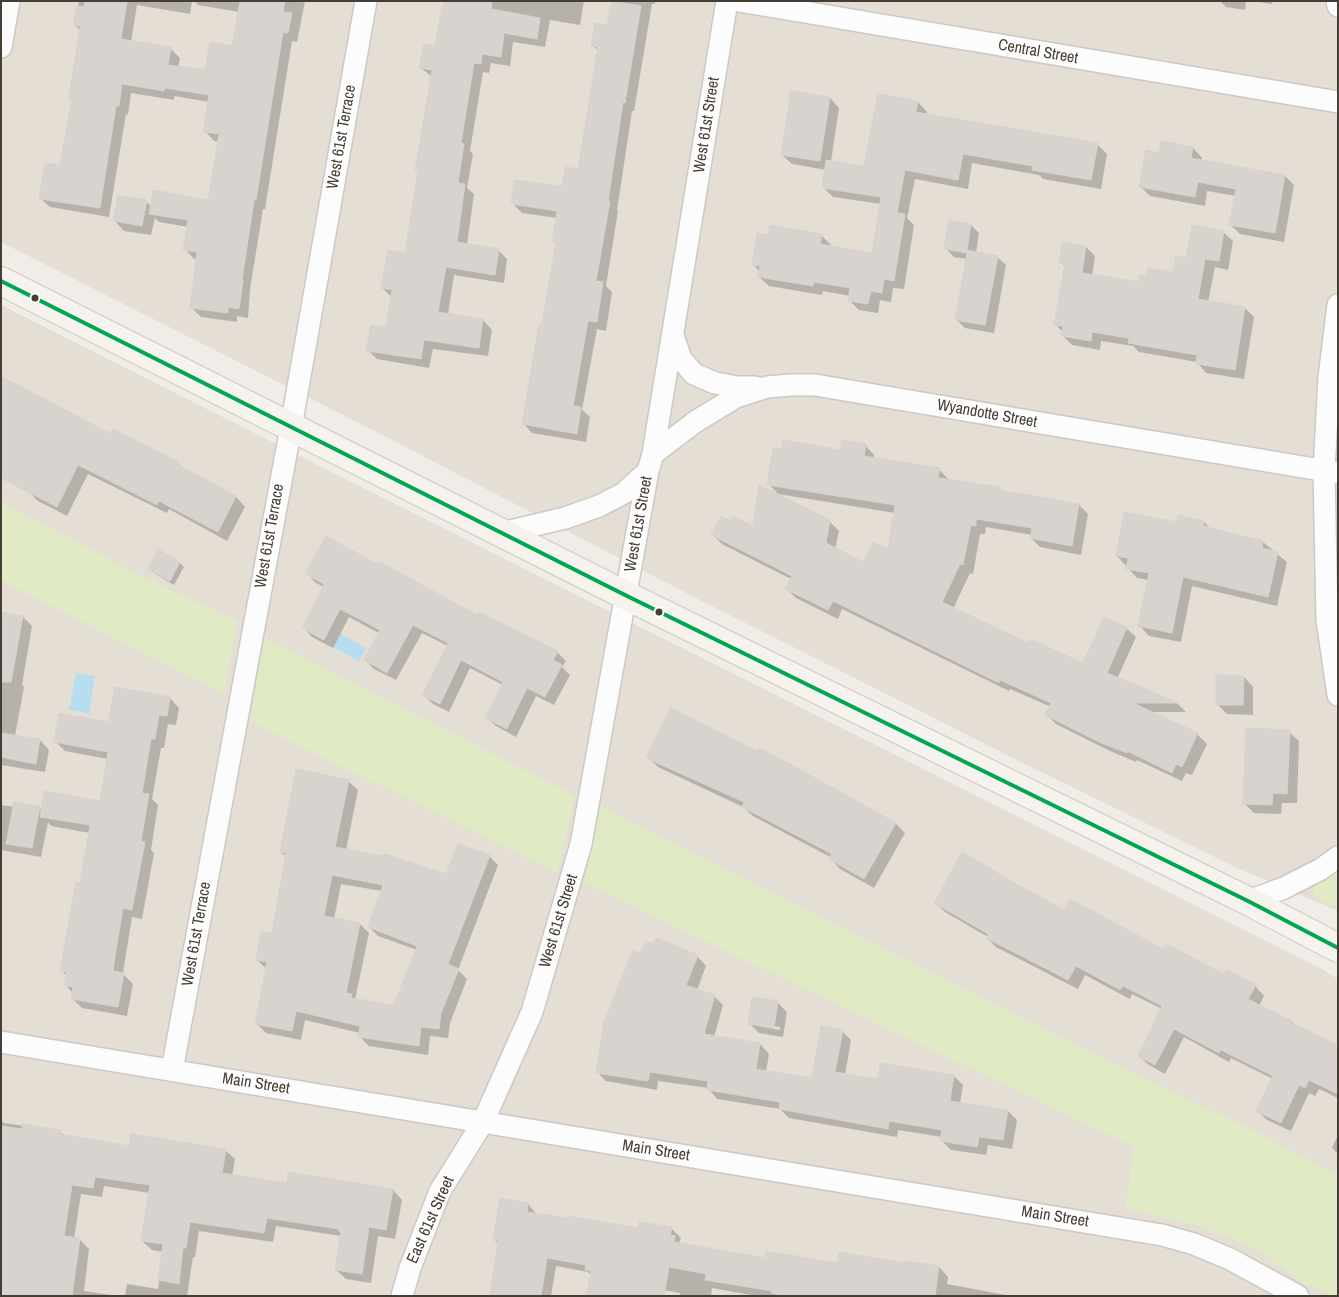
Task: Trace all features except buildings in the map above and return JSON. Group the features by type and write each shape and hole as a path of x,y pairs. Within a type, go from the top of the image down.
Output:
{"main road":[{"path":"1,281 627,596 1248,901 1338,948"}],"street":[{"path":"1,47 10,1"},
{"name":"West 61st Terrace","path":"172,1070 291,427 366,1"},
{"name":"West 61st Street","path":"483,1122 532,1012 581,844 673,336 727,1"},
{"name":"Central Street","path":"739,1 1338,102"},
{"path":"1337,1 1338,6"},
{"path":"1338,306 1329,377 1331,472 1327,620 1338,695"},
{"path":"673,336 681,359 694,374 715,384 725,386 767,387"},
{"name":"Wyandotte Street","path":"502,533 565,518 599,506 624,493 651,462 695,422 725,403 736,397 767,387 791,385 816,385 1331,472"},
{"path":"1248,901 1284,888 1321,869 1338,857"},
{"name":"Main Street","path":"1,1042 1162,1235 1194,1244 1230,1259 1295,1295"},
{"name":"East 61st Street","path":"402,1296 410,1268 440,1192 483,1122"}],"shaded area":[{"path":"1,1 1338,1 1338,911 1235,867 1025,764 696,598 371,429 1,242"},
{"path":"1,305 1322,969 1338,979 1338,1296 1,1296"}],"green space":[{"path":"1,502 132,571 237,621 224,694 1,580"},
{"path":"264,637 575,796 557,873 250,721"},
{"path":"600,806 1052,1033 1250,1129 1338,1175 1338,1296 1331,1296 1304,1284 1262,1253 1230,1238 1198,1226 1125,1209 1134,1147 584,883"},
{"path":"1338,868 1338,907 1318,899 1313,894 1316,884 1330,877"}],"water":[{"path":"340,634 366,648 359,661 333,647"},
{"path":"76,673 95,676 89,713 69,710"}],"transit line":[{"path":"1,281 627,596 1248,901 1338,948"}]}
